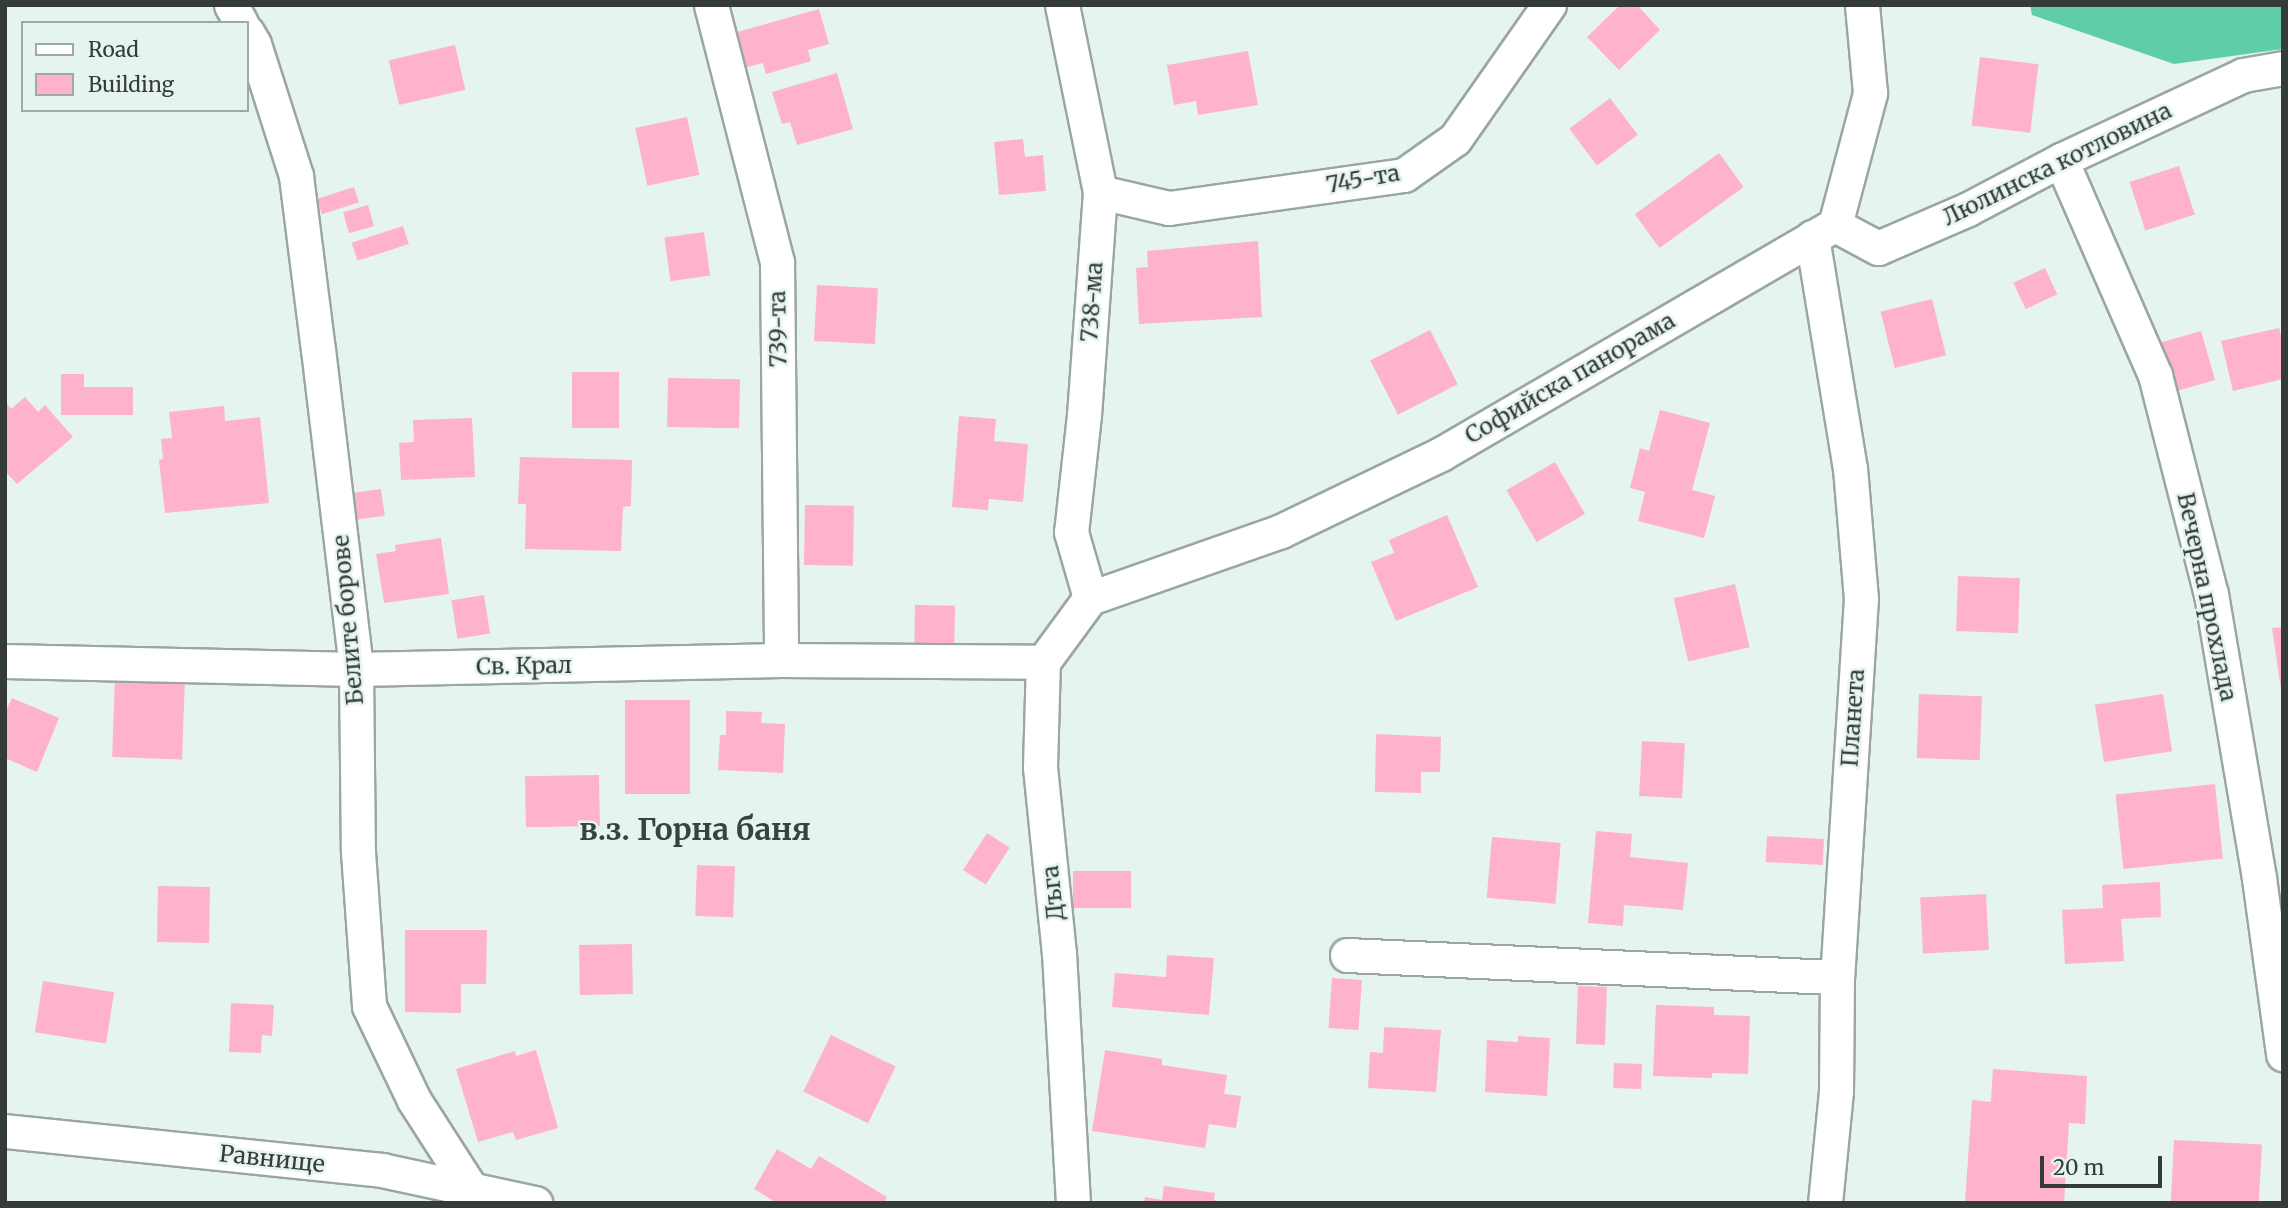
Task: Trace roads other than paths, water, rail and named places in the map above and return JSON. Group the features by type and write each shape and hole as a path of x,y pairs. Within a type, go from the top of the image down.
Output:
{"street":[{"path":"231,5 240,21"},
{"name":"739-та","path":"711,5 777,262 781,660"},
{"name":"738-ма","path":"1062,5 1100,192 1084,415 1071,532 1090,598"},
{"name":"745-та","path":"1100,192 1169,208 1404,175 1455,139 1549,5"},
{"path":"1823,231 1870,93 1862,5"},
{"name":"Белите борове","path":"248,34 254,44 296,176 356,669 358,852 369,1006 414,1100 472,1192"},
{"name":"Люлинска котловина","path":"1823,231 1878,248 1968,209 2061,160 2243,75 2283,68"},
{"name":"Вечерна прохлада","path":"2061,160 2155,375 2211,594 2259,878 2283,1054"},
{"name":"Софийска панорама","path":"1090,598 1281,531 1441,454 1823,231"},
{"name":"Планета","path":"1823,231 1850,468 1861,598 1837,977 1836,1091 1825,1203"},
{"path":"1043,662 1090,598"},
{"name":"Св. Крал","path":"5,661 356,669 781,660 1043,662"},
{"name":"Дъга","path":"1043,662 1040,768 1059,954 1073,1203"},
{"path":"1347,955 1837,977"},
{"name":"Равнище","path":"5,1131 382,1170 472,1192 536,1203"}],"district":[{"name":"в.з. Горна баня","path":"695,829"}]}
